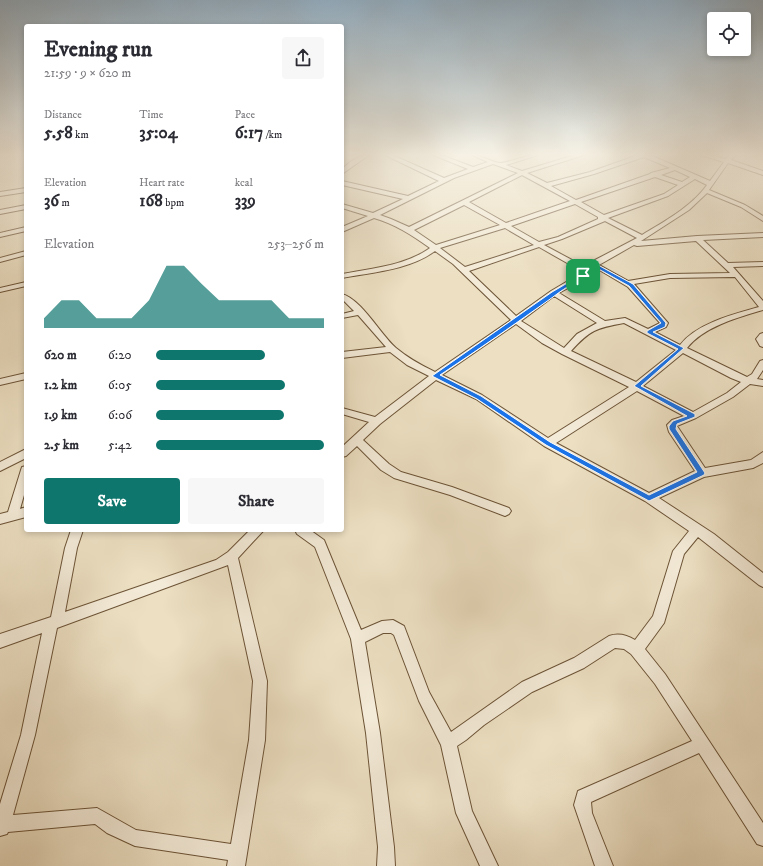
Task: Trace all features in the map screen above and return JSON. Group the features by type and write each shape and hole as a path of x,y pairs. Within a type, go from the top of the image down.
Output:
{"street":[{"path":"396,195 407,198"},
{"path":"344,229 412,195"},
{"path":"409,230 477,195"},
{"path":"561,195 642,238"},
{"path":"344,276 405,264 421,258 436,247 595,195"},
{"path":"464,270 560,238 603,218 665,195"},
{"path":"344,451 377,420 435,376 516,321 554,293 588,272 595,265 631,245 686,209 700,195"},
{"path":"722,195 763,219"},
{"path":"464,202 588,272"},
{"path":"0,212 24,207"},
{"path":"344,207 389,220 409,230 436,247 464,270 516,321 565,352 637,386 693,416"},
{"path":"0,235 24,229"},
{"path":"631,245 669,240 763,235"},
{"path":"548,444 637,386 697,334 730,317 763,307 737,275 697,238"},
{"path":"0,260 24,254"},
{"path":"727,265 763,264"},
{"path":"595,265 627,283 645,300 664,323 663,325 648,332"},
{"path":"627,283 670,276 737,275"},
{"path":"0,290 24,284"},
{"path":"554,293 603,323"},
{"path":"344,298 360,312 392,349 410,363 479,397 548,444 649,498 710,538 763,581"},
{"path":"344,316 360,312"},
{"path":"565,352 580,336 597,325 625,320 734,376 748,381 762,383"},
{"path":"763,336 760,339 763,344"},
{"path":"344,355 392,349"},
{"path":"702,473 672,426 675,422 693,416 730,395 755,376 763,363"},
{"path":"0,382 24,376"},
{"path":"344,412 377,420"},
{"path":"357,440 385,467 398,475 452,491 505,510"},
{"path":"0,467 24,454"},
{"path":"649,498 702,473 753,464 763,456"},
{"path":"12,516 24,477"},
{"path":"0,519 24,513"},
{"path":"636,649 659,619 679,551 697,530"},
{"path":"75,532 28,735 1,827 97,816 113,827 135,838 237,859 257,740 260,681 232,556"},
{"path":"0,641 220,564 232,556 256,532"},
{"path":"304,532 320,544 358,639 373,732 386,847 386,866"},
{"path":"358,639 382,626 393,626 399,631 424,696 448,742 454,758 464,813 489,866"},
{"path":"448,742 461,735 479,720 527,687 579,663 614,641 626,642 636,649 660,679 763,838"},
{"path":"604,866 584,813 582,805 584,797 703,744"}],"route":[{"path":"595,265 631,285 664,323 663,325 648,332 682,348 637,386 693,416 675,422 672,426 702,473 649,498 548,444 479,397 435,376 554,293 583,276 595,265"}]}
